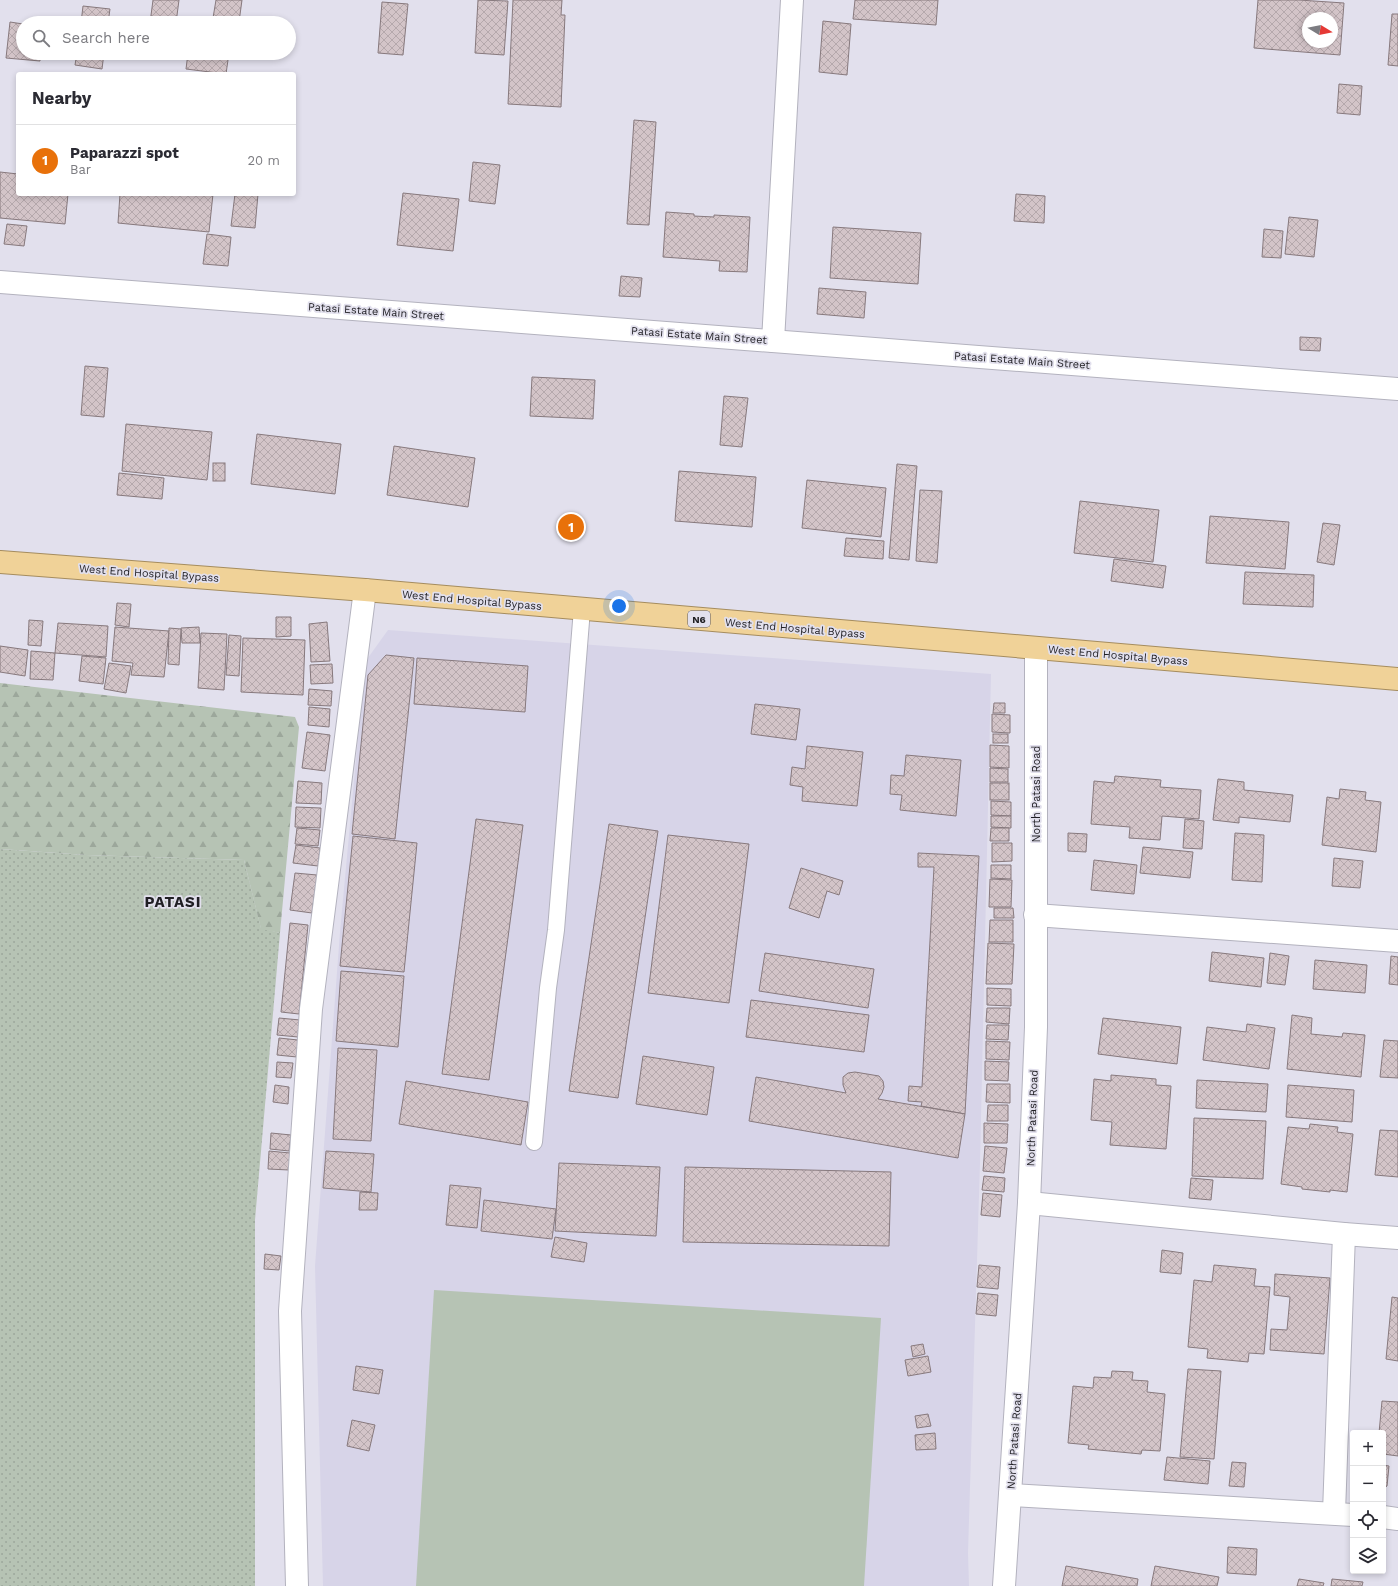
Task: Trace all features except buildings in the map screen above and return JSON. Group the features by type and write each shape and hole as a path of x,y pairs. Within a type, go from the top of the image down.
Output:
{"highway":[{"name":"West End Hospital Bypass","path":"0,562 365,590 1398,679"}],"street":[{"path":"773,341 792,0"},
{"name":"Patasi Estate Main Street","path":"0,282 1398,389"},
{"path":"297,1586 290,1312 311,1009 365,590"},
{"name":"North Patasi Road","path":"1004,1586 1029,1203 1036,1027 1036,649"},
{"path":"1035,915 1398,941"},
{"path":"1029,1203 1398,1238"},
{"path":"1010,1495 1344,1514 1344,1234"},
{"path":"1386,1517 1398,1519"}],"lane":[{"path":"534,1142 548,988 556,930 582,609"}],"shaded area":[{"path":"388,630 991,674 980,1163 968,1553 969,1586 323,1586 315,1266 340,932 365,662"}],"green space":[{"path":"0,683 295,717 299,727 280,933 261,929 244,860 86,855 0,849"},
{"path":"0,849 86,855 244,860 261,928 280,933 255,1220 255,1586 0,1586"},
{"path":"434,1290 881,1318 864,1586 416,1586"}],"place":[{"name":"Paparazzi spot","path":"571,527"}],"district":[{"name":"PATASI","path":"173,902"}]}
